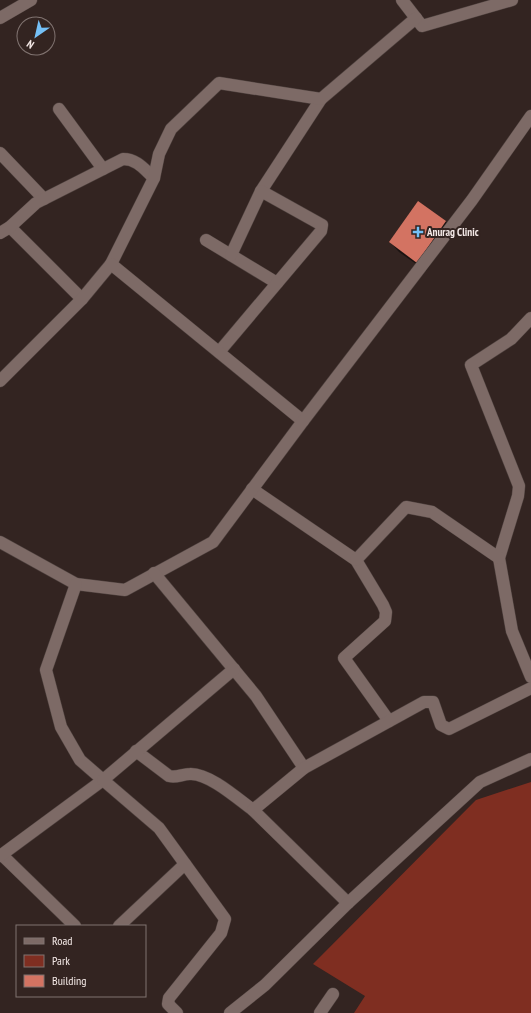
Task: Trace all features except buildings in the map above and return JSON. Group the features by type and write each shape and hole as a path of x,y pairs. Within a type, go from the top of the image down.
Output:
{"street":[{"path":"0,18 31,0"},
{"path":"402,0 422,26 512,0"},
{"path":"231,255 261,191 321,99 416,18"},
{"path":"0,381 82,299 111,264 154,178 159,154 171,129 219,83 321,99"},
{"path":"59,109 103,169"},
{"path":"0,542 76,584 125,590 213,542 302,421 472,200 531,116"},
{"path":"0,153 44,199"},
{"path":"82,299 5,230 36,203 123,159 131,159 139,163 154,178"},
{"path":"219,352 321,231 322,225 261,191"},
{"path":"206,240 277,283"},
{"path":"111,264 302,421"},
{"path":"531,318 511,339 472,365 519,486 518,496 498,558 512,631 531,677"},
{"path":"252,490 356,560 383,605 386,612 385,621 344,658 389,721"},
{"path":"356,560 406,507 432,512 498,558"},
{"path":"154,574 256,696 304,768"},
{"path":"76,584 46,670 61,727 80,760 159,828 225,919 221,933 169,998 168,1004 177,1013"},
{"path":"74,925 1,856 103,780 234,669"},
{"path":"253,810 304,768 389,721 429,701 433,702 441,725 449,729 531,688"},
{"path":"136,751 169,776 175,778 191,774 210,780 253,810 348,903"},
{"path":"230,1013 264,985 348,903 480,782 531,759"},
{"path":"120,925 185,864"},
{"path":"320,1013 333,994"}],"green space":[{"path":"531,782 531,1013 354,1013 365,996 313,964 476,800"}],"place":[{"name":"Anurag Clinic","path":"418,232"}]}
